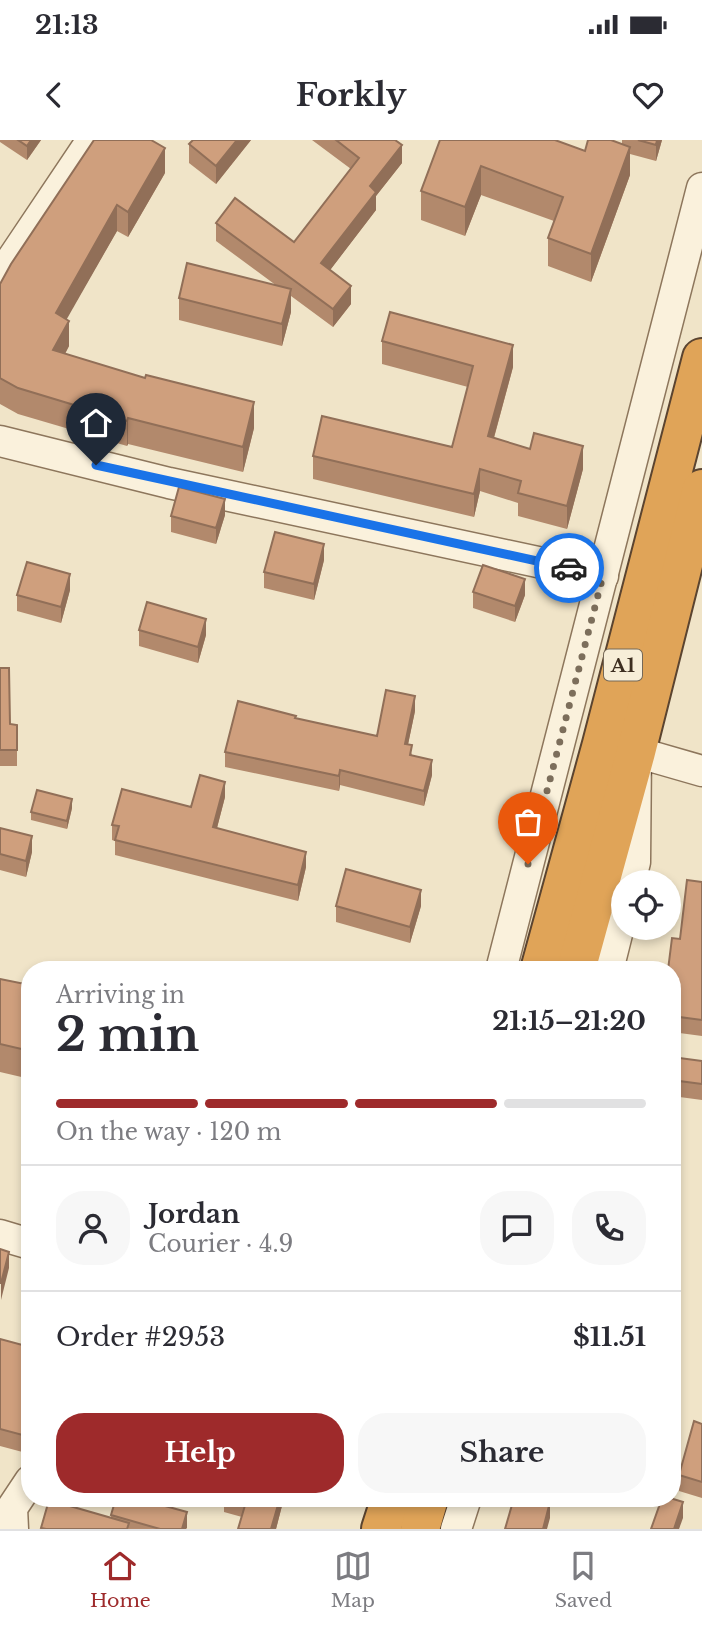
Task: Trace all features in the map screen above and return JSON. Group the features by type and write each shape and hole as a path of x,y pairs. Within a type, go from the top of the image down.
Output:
{"highway":[{"name":"A1","path":"543,961 603,744 702,358"},
{"name":"A1","path":"578,961 636,752 702,489"},
{"path":"382,1529 388,1507"},
{"path":"420,1529 426,1507"}],"street":[{"path":"0,276 92,140"},
{"path":"503,961 702,188"},
{"path":"0,441 169,483 603,576"},
{"path":"633,870 636,752 702,771"},
{"path":"610,961 616,940"},
{"path":"0,1235 21,1241"},
{"path":"13,1529 12,1508 21,1494"},
{"path":"456,1529 463,1507"}],"building":[{"path":"18,140 31,140 27,146"},
{"path":"94,140 151,140 165,148 128,212 117,205 56,313 69,321 53,350 145,378 146,375 254,402 243,447 128,418 127,421 18,388 0,378 0,284"},
{"path":"193,140 237,140 216,166 189,144"},
{"path":"336,140 395,140 402,145 370,186 376,192 321,263 351,286 333,309 216,223 235,198 294,242 359,158"},
{"path":"440,140 555,140 585,151 588,140 611,140 630,147 591,254 548,238 563,197 481,166 465,207 421,191"},
{"path":"638,140 657,140 656,145"},
{"path":"187,263 291,289 282,324 179,298"},
{"path":"390,312 513,345 488,436 530,449 534,433 583,446 567,506 518,493 521,481 480,469 474,494 313,456 322,416 452,447 473,366 382,341"},
{"path":"179,487 225,499 216,528 171,516"},
{"path":"275,532 324,544 314,584 264,572"},
{"path":"27,562 70,574 61,607 17,595"},
{"path":"483,565 525,579 515,606 473,592"},
{"path":"147,602 206,619 198,647 139,630"},
{"path":"0,668 9,668 10,724 17,725 17,750 0,750"},
{"path":"386,690 415,696 405,744 412,745 410,755 432,760 424,791 340,770 339,776 225,752 238,701 296,716 295,718 377,736"},
{"path":"200,775 225,782 213,827 306,852 298,885 115,840 119,826 112,825 122,789 191,807"},
{"path":"37,790 72,799 67,821 31,812"},
{"path":"0,828 32,836 26,861 0,854"},
{"path":"346,869 421,890 410,927 336,906"},
{"path":"687,880 702,882 702,1020 681,1017 681,961 669,961 672,940 681,940"},
{"path":"0,979 21,983 21,1049 0,1044"},
{"path":"681,1058 702,1061 702,1084 681,1081"},
{"path":"0,1249 9,1252 1,1283 0,1283"},
{"path":"0,1339 21,1345 21,1435 0,1429"},
{"path":"694,1421 702,1424 702,1482 681,1476"},
{"path":"683,1502 674,1529 651,1529 659,1507 681,1507"},
{"path":"47,1507 73,1507 129,1523 127,1529 41,1528"},
{"path":"113,1507 169,1507 187,1512 182,1529 160,1529 111,1515"},
{"path":"245,1507 277,1507 271,1529 238,1529"},
{"path":"511,1507 549,1507 543,1529 505,1529"}],"way so far":[{"path":"528,864 603,576 569,568"}],"route":[{"path":"96,465 569,568"}]}
